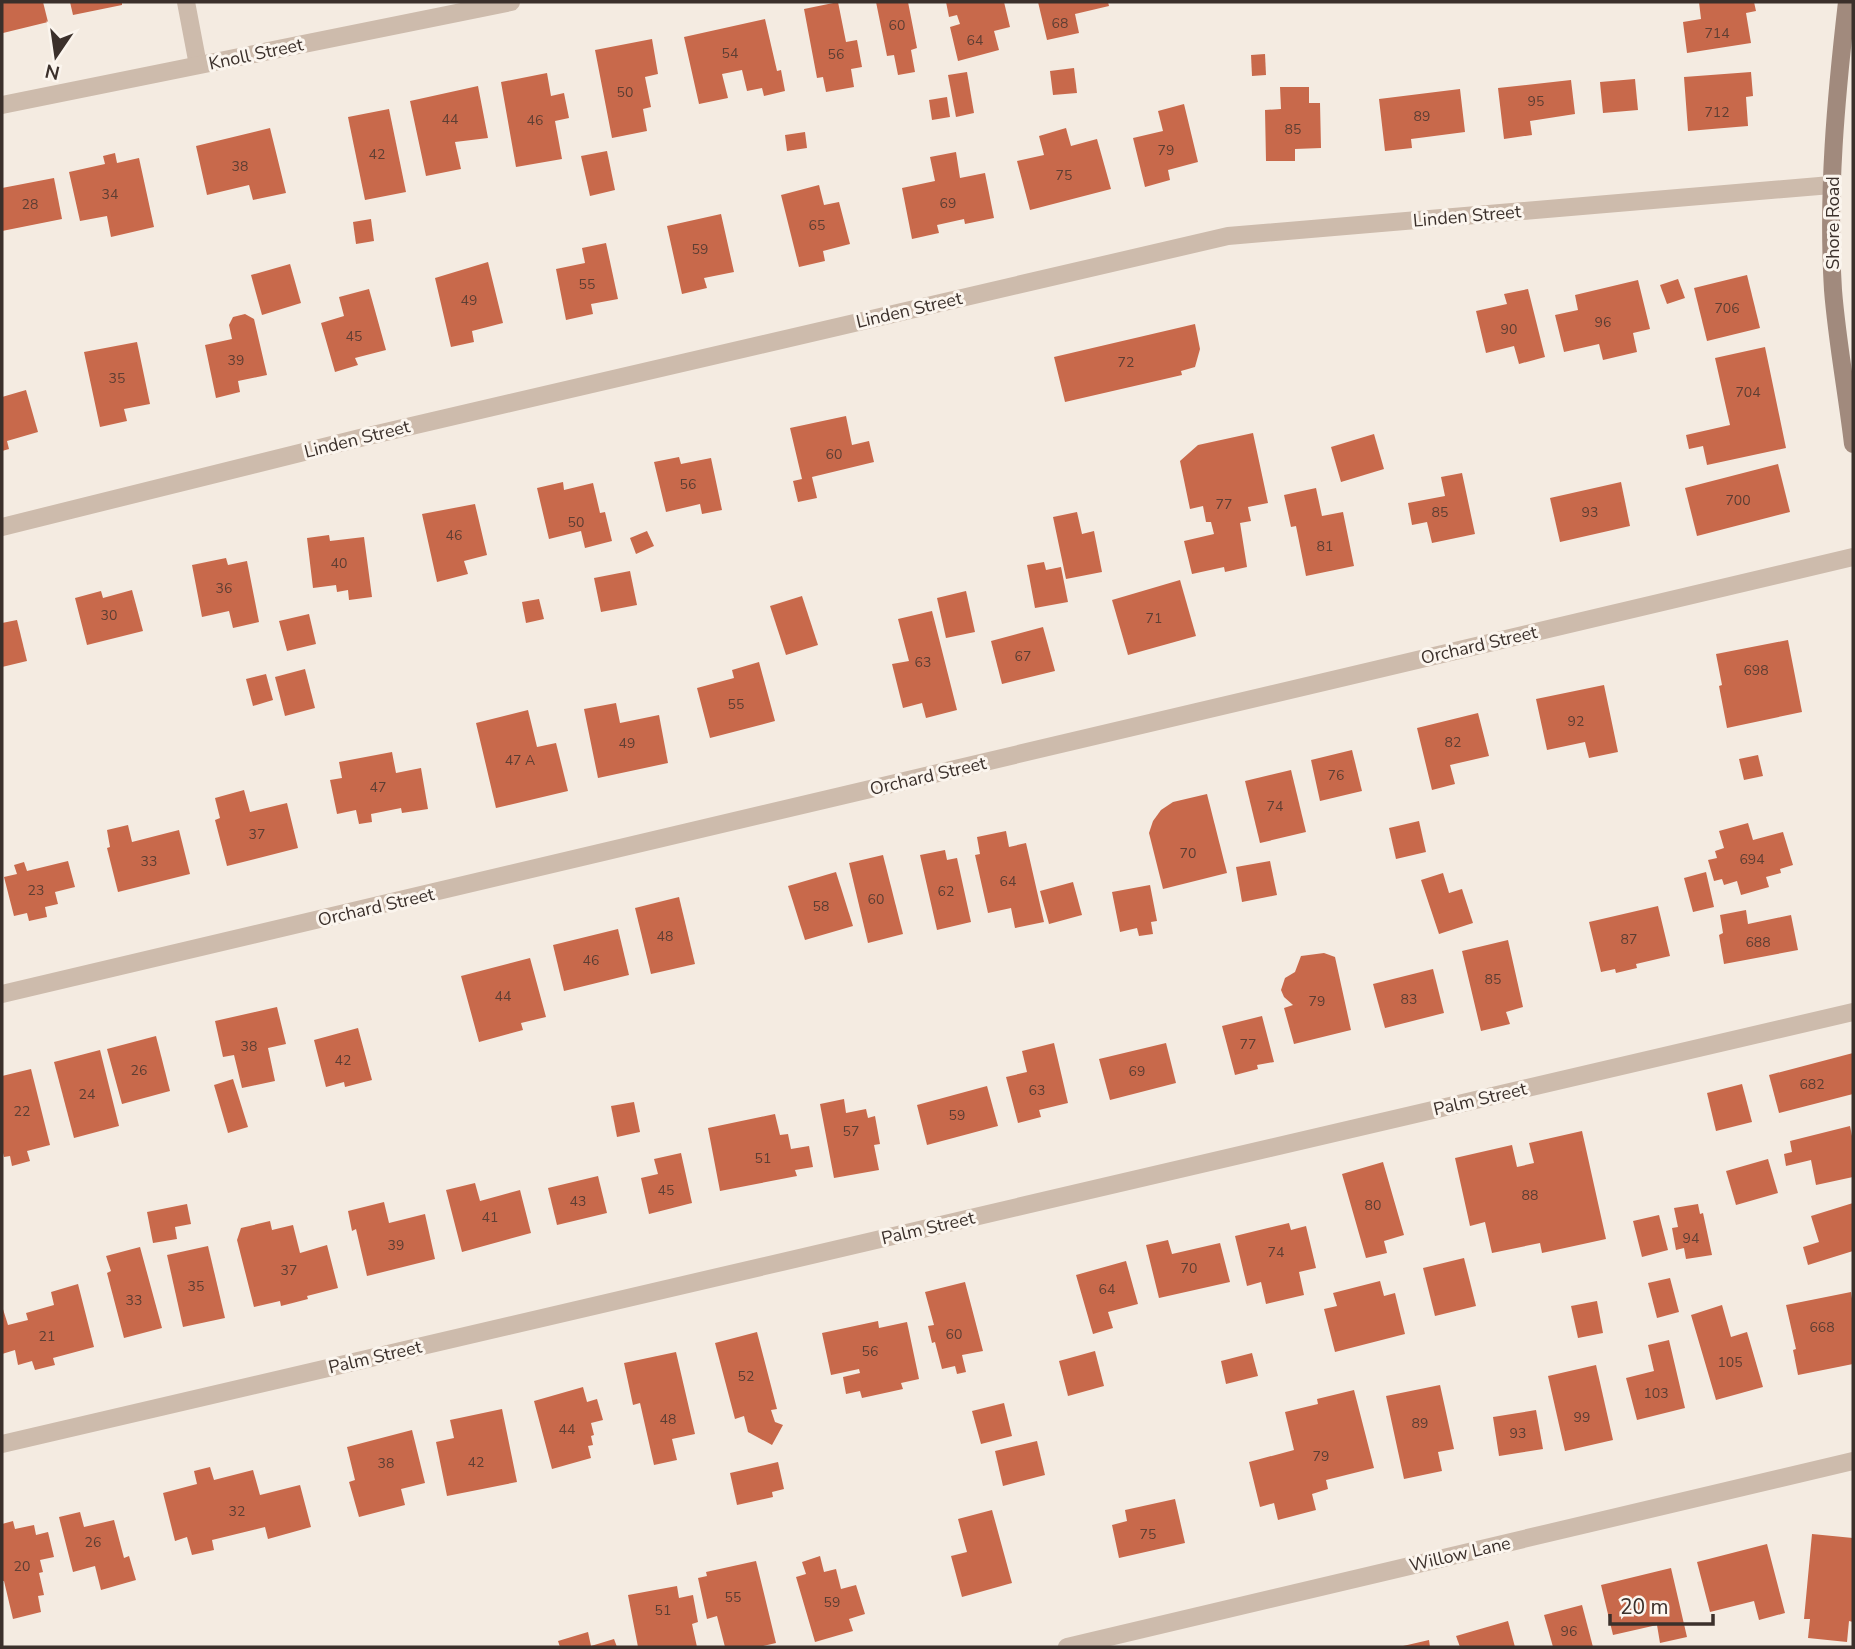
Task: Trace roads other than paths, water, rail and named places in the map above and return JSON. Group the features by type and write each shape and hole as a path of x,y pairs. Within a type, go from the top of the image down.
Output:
{"street":[{"path":"186,2 198,65"},
{"name":"Knoll Street","path":"2,105 511,2"},
{"name":"Shore Road","path":"1847,2 1838,79 1831,185 1833,291 1853,444"},
{"name":"Linden Street","path":"2,527 360,438 1228,236 1831,185"},
{"name":"Orchard Street","path":"2,994 1853,557"},
{"name":"Palm Street","path":"2,1444 1853,1012"},
{"name":"Willow Lane","path":"1067,1647 1853,1461"}]}
